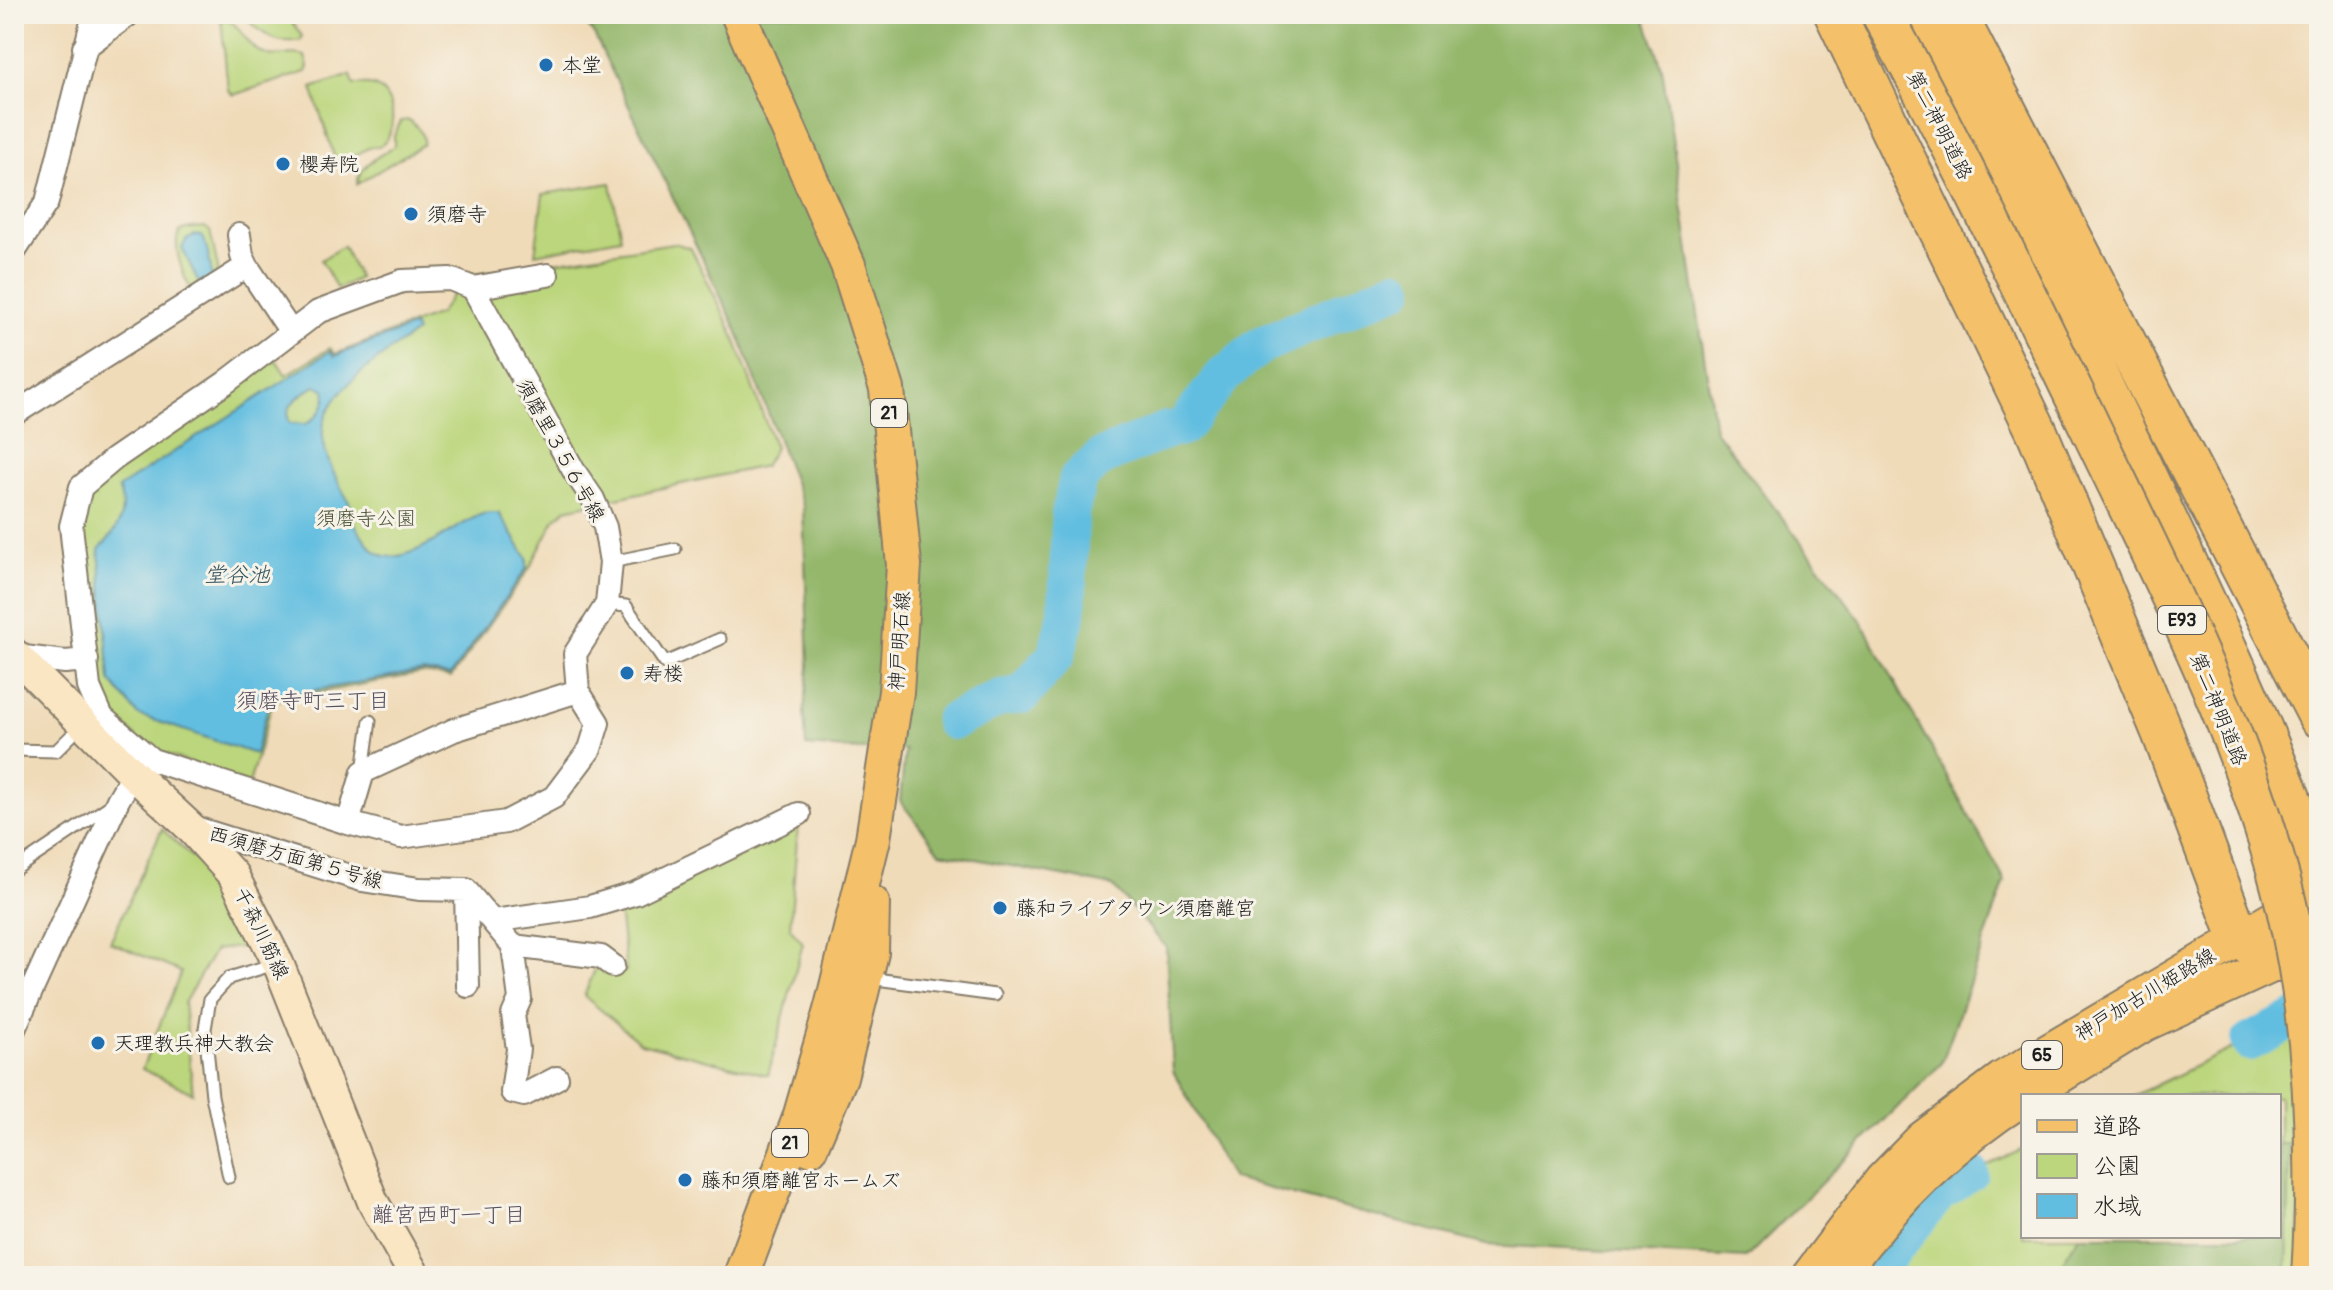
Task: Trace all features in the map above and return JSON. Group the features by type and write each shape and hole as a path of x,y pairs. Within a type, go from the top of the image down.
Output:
{"highway":[{"path":"1835,14 2037,432 2162,732 2239,938 2279,962"},
{"name":"第二神明道路","path":"1882,14 1952,148 2160,573 2214,691 2243,764 2285,903 2307,1021 2317,1144 2312,1276"},
{"name":"第二神明道路","path":"1916,14 2078,334 2168,522 2271,750 2319,875"},
{"path":"1956,14 2319,717"}],"main road":[{"name":"神戸明石線","path":"738,14 848,265 887,389 904,565 896,692 873,839 832,1007 800,1118 741,1276"},
{"path":"762,1276 783,1214 840,1077 871,953 873,839"},
{"name":"神戸加古川姫路線","path":"1809,1276 1882,1180 1922,1139 2002,1079 2305,900 2319,887"},
{"name":"神戸加古川姫路線","path":"2030,1094 2144,1024 2279,962 2319,933"},
{"path":"716,1276 727,1241 813,1038 832,1007"},
{"name":"神戸加古川姫路線","path":"1839,1276 1893,1207 1934,1165 1983,1125 2021,1100"}],"street":[{"path":"14,252 47,202 94,14"},
{"path":"84,48 129,15"},
{"path":"239,235 247,266 291,332"},
{"path":"14,414 247,266"},
{"path":"14,1029 134,778 89,687 71,526 81,487 114,459 225,383 318,312 402,281 450,279 473,288 547,275"},
{"name":"須磨里３５６号線","path":"134,778 401,837 506,822 554,797 590,749 598,723 578,691 575,654 607,604 611,562 605,527 593,499 574,471 473,288"},
{"path":"15,652 65,662 87,660"},
{"name":"千森川筋線","path":"15,652 134,778 189,826 233,875 278,963 373,1202 415,1276"},
{"path":"348,823 363,772 454,730 578,691"},
{"path":"493,921 590,907 636,893 799,814"},
{"name":"西須磨方面第５号線","path":"189,826 362,880 419,889 466,890"},
{"path":"466,890 513,946 520,999 513,1015 518,1049 512,1092 524,1095 557,1078"},
{"path":"466,890 468,986"},
{"path":"513,946 601,957 613,966"}],"lane":[{"path":"611,562 675,549"},
{"path":"607,604 626,606 665,663 720,639"},
{"path":"363,772 370,721"},
{"path":"14,750 56,751 83,724"},
{"path":"14,870 134,778"},
{"path":"229,1177 212,1096 205,1029 210,999 229,978 278,963"},
{"path":"865,978 995,995"}],"green space":[{"path":"241,14 286,14 302,36 301,40 275,39"},
{"path":"578,14 1644,14 1662,68 1715,430 1860,619 2005,881 1942,1063 1746,1258 1486,1245 1232,1179 1173,1071 1166,947 1113,886 940,852 900,801 905,750 806,746 804,711 809,667 803,506 737,330 594,34"},
{"path":"221,18 233,23 250,44 266,55 305,56 306,72 233,95 228,90"},
{"path":"351,75 354,85 372,85 382,91 391,106 392,125 379,147 370,147 337,165 312,88"},
{"path":"409,120 422,134 423,144 357,184 366,166 394,146 394,136 401,121"},
{"path":"611,183 621,238 535,254 543,194"},
{"path":"205,227 210,231 218,268 216,277 192,289 180,262 177,238 184,230"},
{"name":"須磨寺公園","path":"673,243 691,248 732,331 775,448 764,466 566,509 555,519 529,569 451,678 424,673 273,701 249,784 145,747 110,710 95,681 80,529 90,491 115,467 274,357 286,375 330,348 335,354 439,314 465,276"},
{"path":"343,246 359,278 337,289 321,260"},
{"path":"798,826 790,928 803,943 768,1075 641,1043 584,996 596,967 626,971 619,910"},
{"path":"162,829 217,880 248,946 215,950 184,1003 193,1093 142,1069 181,972 110,942"},
{"path":"2297,1017 2300,1276 1869,1276 1940,1189 2021,1150 2021,1238 2281,1238 2281,1094 2137,1094"},
{"path":"2281,1144 2290,1144 2287,1276 2054,1276 2078,1238 2281,1238"}],"water":[{"path":"194,235 202,236 209,257 212,280 207,300 182,248 186,240"},
{"name":"堂谷池","path":"414,326 416,332 357,376 332,405 325,420 324,446 337,481 351,506 347,511 371,547 386,556 398,556 428,545 480,515 499,513 527,558 527,568 450,676 424,671 271,698 255,754 138,715 110,680 99,549 119,521 122,506 118,488 330,351 334,356","holes":["316,386 325,389 324,404 315,418 306,424 290,423 288,411 295,401"]}],"waterway":[{"path":"1182,428 1224,375 1261,345 1396,288"},
{"path":"953,721 1000,698 1022,695 1056,655 1067,614 1070,514 1078,478 1102,457 1167,430"},
{"path":"2250,1042 2319,1007"},
{"path":"1872,1276 1939,1193 1970,1173"}],"place":[{"name":"本堂","path":"546,65"},
{"name":"櫻寿院","path":"283,164"},
{"name":"須磨寺","path":"411,214"},
{"name":"寿楼","path":"627,673"},
{"name":"藤和ライブタウン須磨離宮","path":"1000,908"},
{"name":"天理教兵神大教会","path":"98,1043"},
{"name":"藤和須磨離宮ホームズ","path":"685,1180"}],"district":[{"name":"須磨寺町三丁目","path":"313,700"},
{"name":"離宮西町一丁目","path":"449,1214"}]}
